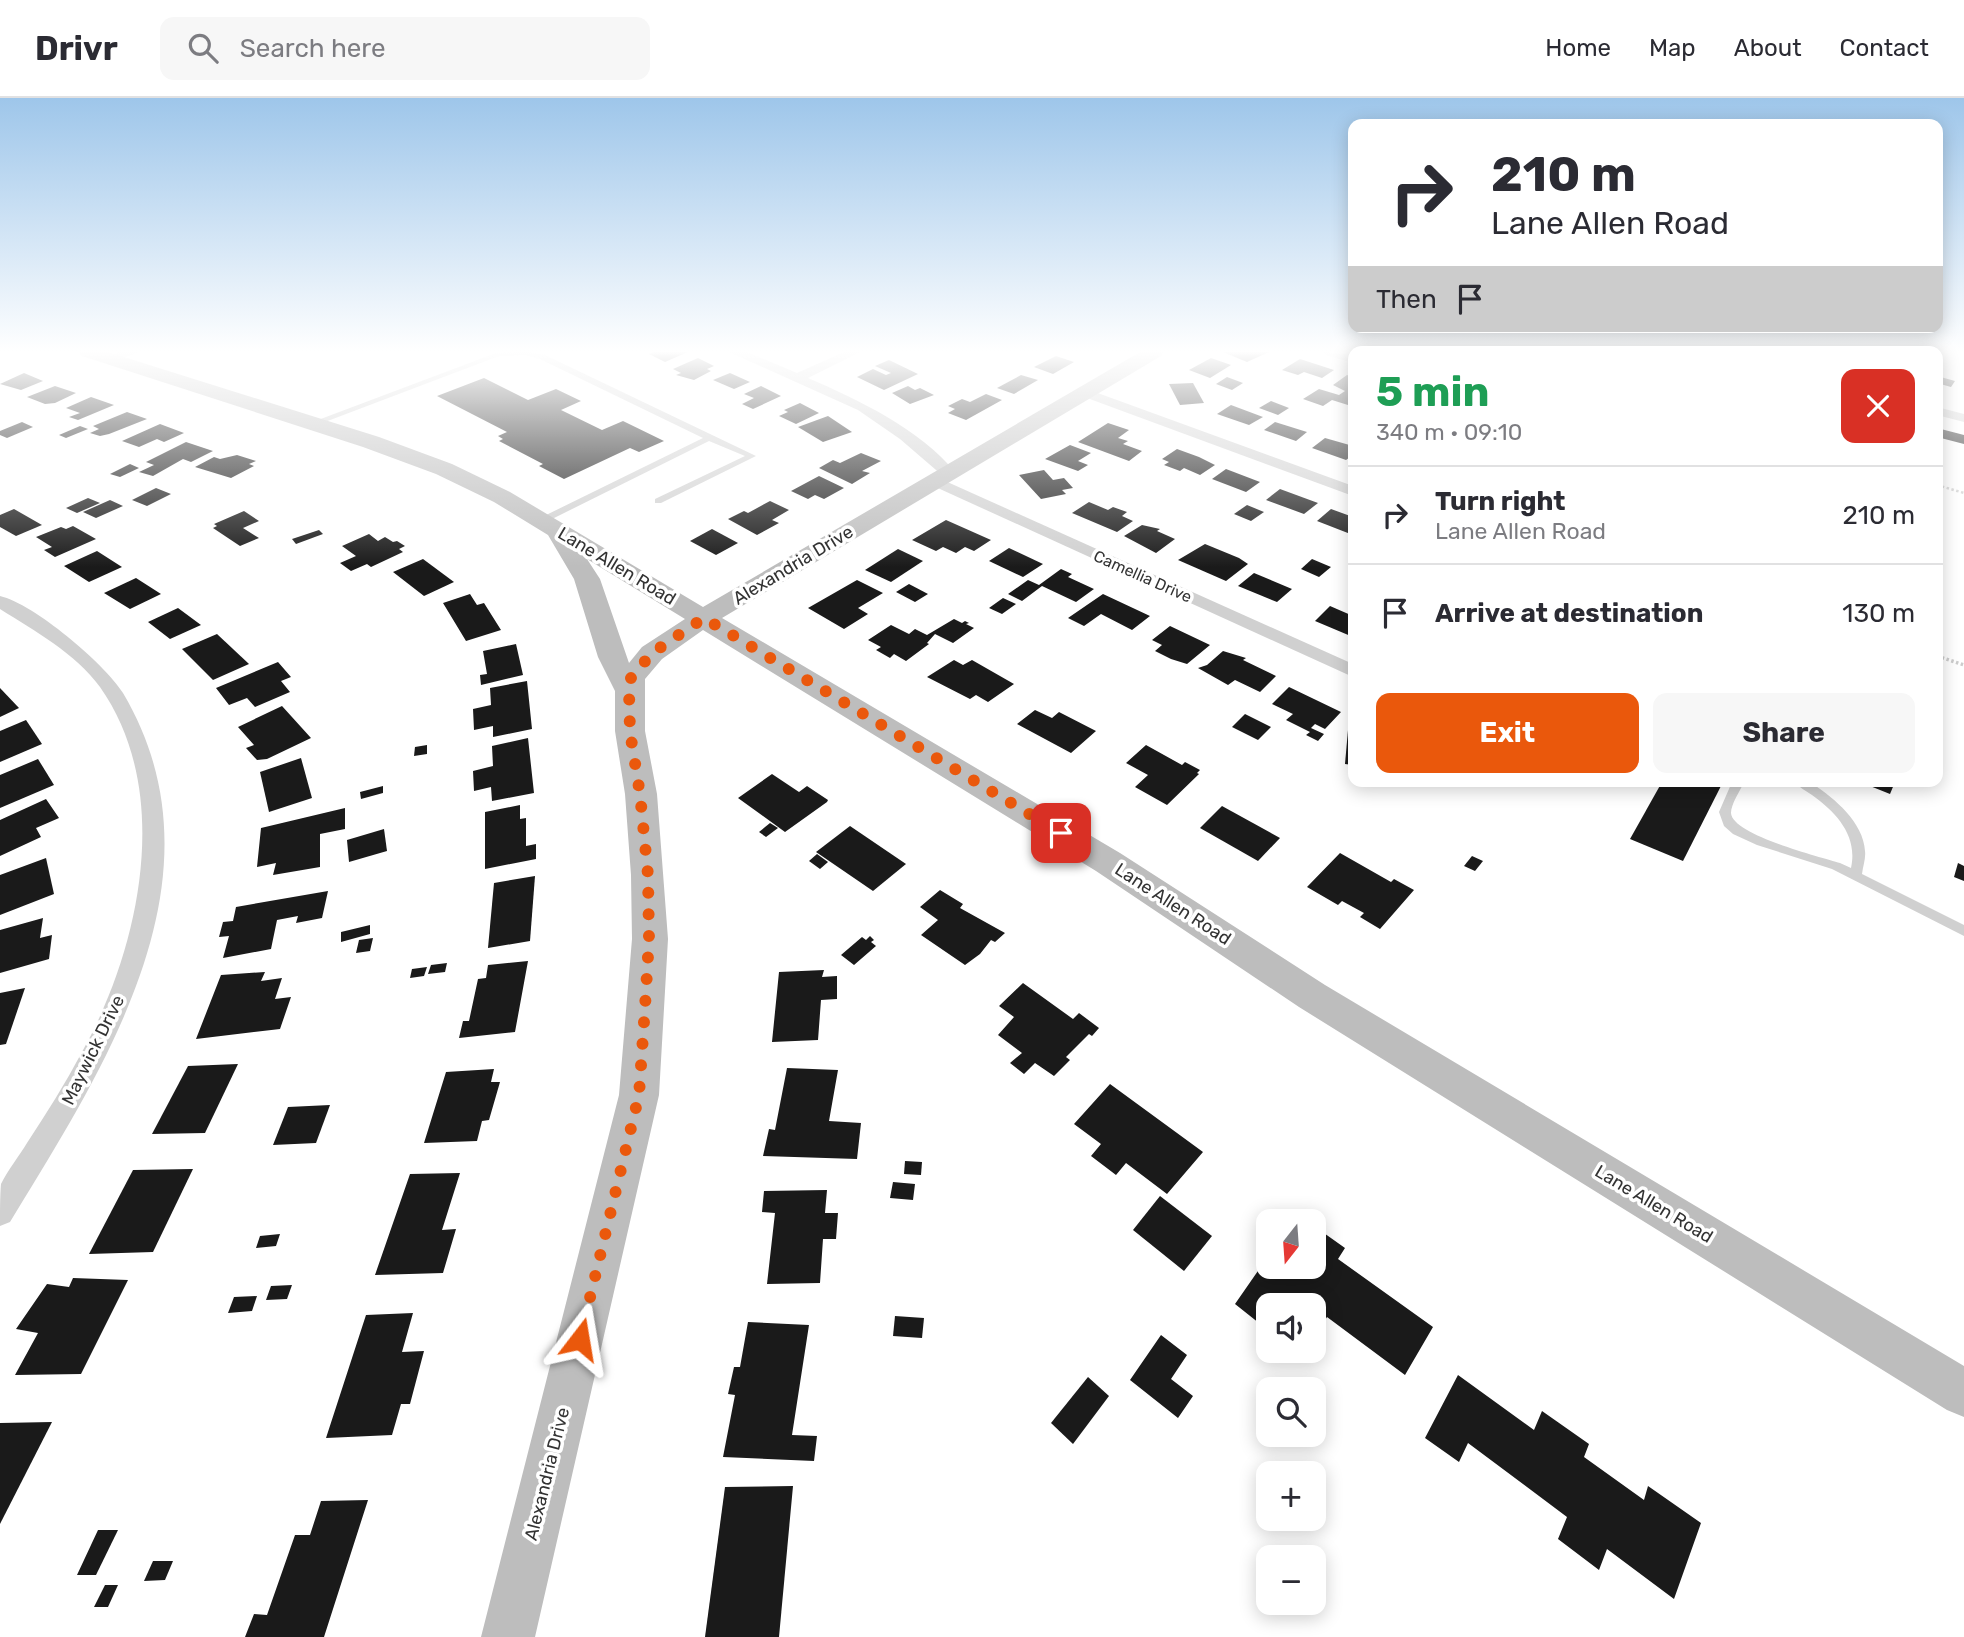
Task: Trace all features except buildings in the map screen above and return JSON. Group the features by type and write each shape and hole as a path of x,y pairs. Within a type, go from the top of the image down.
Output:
{"main road":[{"name":"Lane Allen Road","path":"314,424 444,469 493,492 1096,855 1312,996 1964,1393"},
{"name":"Alexandria Drive","path":"508,1637 639,1095 649,939 648,875 640,794 630,732 631,678 652,653 704,618 1030,424"},
{"path":"549,525 587,579 612,657 629,691"}],"street":[{"path":"888,424 941,477"},
{"path":"1170,424 1348,489"},
{"name":"Camellia Drive","path":"941,477 1348,669"},
{"name":"Maywick Drive","path":"0,601 86,660 123,707 138,740 152,803 153,838 149,886 139,934 123,988 104,1037 69,1101 0,1212"}],"lane":[{"path":"658,500 752,456 680,424"},
{"path":"549,525 709,438"},
{"path":"1736,787 1725,812 1728,822 1737,831 1761,842 1836,866 1964,931"},
{"path":"1809,787 1844,819 1860,849 1855,876"}],"path":[{"path":"1943,487 1964,493"},
{"path":"1943,658 1964,665"}],"route":[{"path":"580,1339 639,1095 649,939 648,875 640,794 630,732 629,691 631,678 652,653 704,618 1061,833"}]}
